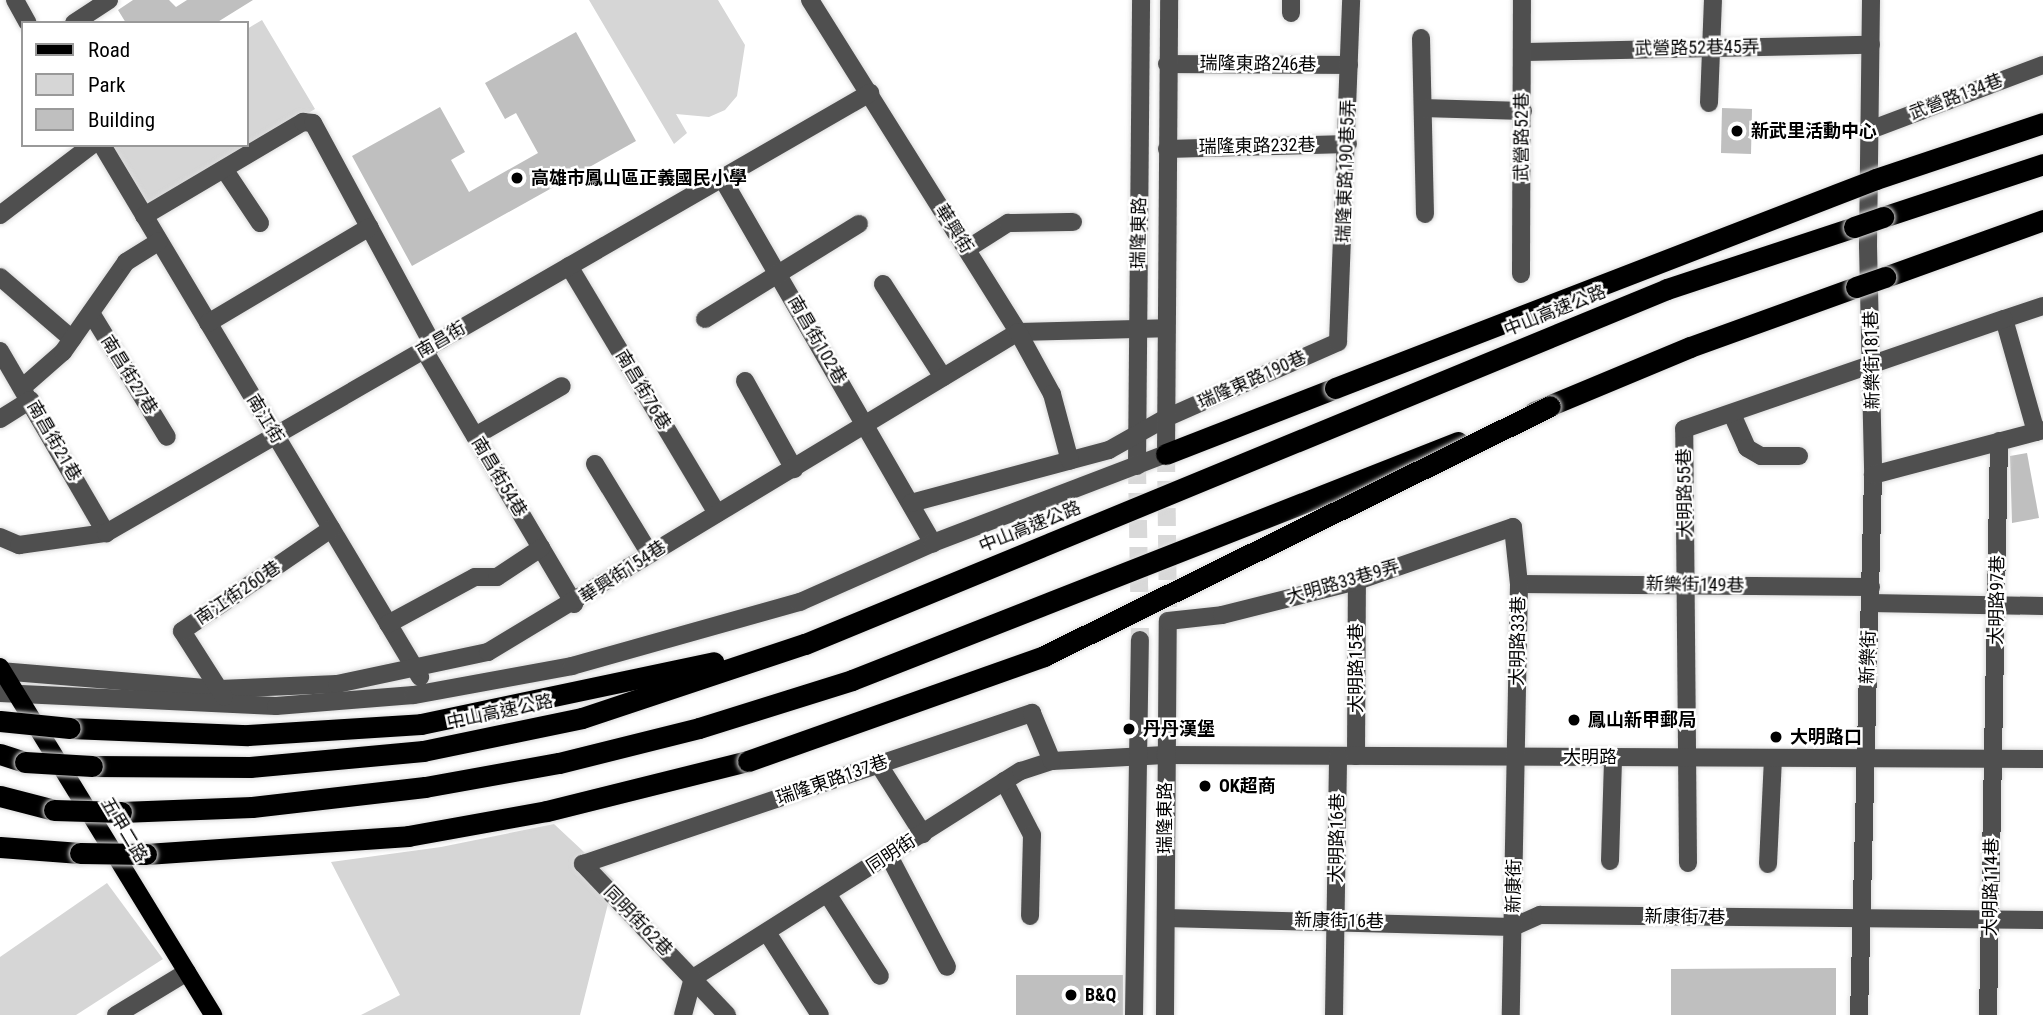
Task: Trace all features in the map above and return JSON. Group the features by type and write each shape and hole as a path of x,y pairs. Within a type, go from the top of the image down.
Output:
{"highway":[{"path":"1166,454 1876,179 2043,123"},
{"name":"中山高速公路","path":"0,754 25,762 92,766 250,767 423,751 582,718 805,644 1667,289 2043,164"},
{"path":"0,796 54,810 121,812 252,807 425,787 559,763 699,728 852,680 1550,406 1690,347 2043,220"},
{"path":"0,847 80,853 146,854 408,836 547,811 748,761 1044,656 1550,406"},
{"path":"0,721 70,728 248,735 421,724 805,644"},
{"path":"0,857 80,853"}],"main road":[{"name":"五甲二路","path":"1,670 9,694 213,1015"}],"street":[{"path":"15,0 27,21"},
{"path":"77,21 109,0"},
{"name":"華興街","path":"810,0 1018,332 1052,394 1070,461"},
{"name":"瑞隆東路","path":"1137,466 1141,0"},
{"name":"瑞隆東路","path":"1166,454 1167,64 1170,0"},
{"name":"瑞隆東路190巷5弄","path":"1338,342 1348,144 1351,0"},
{"name":"武營路52巷","path":"1521,274 1522,0"},
{"path":"1709,103 1713,0"},
{"name":"新樂街181巷","path":"1871,0 1868,246 1874,367 1873,475"},
{"path":"1421,38 1425,214"},
{"name":"武營路52巷45弄","path":"1523,52 1871,45"},
{"name":"瑞隆東路246巷","path":"1167,64 1349,65"},
{"name":"武營路134巷","path":"1870,130 2043,65"},
{"name":"南昌街","path":"0,537 19,545 106,533 870,93"},
{"path":"1423,107 1523,111"},
{"name":"南昌街54巷","path":"224,169 309,121 370,227 428,348 475,436 574,604"},
{"name":"瑞隆東路232巷","path":"1167,149 1348,144"},
{"path":"0,215 89,147"},
{"name":"南江街","path":"103,147 429,692"},
{"path":"144,216 224,169 260,223"},
{"name":"南昌街102巷","path":"722,178 933,544"},
{"path":"967,249 1008,223 1073,222"},
{"path":"705,319 859,224"},
{"path":"208,323 370,227"},
{"path":"0,419 27,394 72,339 125,262 159,242"},
{"name":"南昌街76巷","path":"569,267 717,513"},
{"path":"0,277 72,339"},
{"path":"883,284 943,377"},
{"name":"大明路55巷","path":"1688,863 1684,429 1874,367 2043,306"},
{"name":"南昌街27巷","path":"91,313 167,437"},
{"path":"1873,475 2039,431 2004,319"},
{"path":"1018,332 1166,328"},
{"name":"華興街154巷","path":"1,670 185,688 224,697 337,684 415,669 503,646 717,513 1018,332"},
{"name":"瑞隆東路190巷","path":"1166,418 1338,342"},
{"name":"南昌街21巷","path":"0,351 106,533"},
{"path":"744,381 793,468"},
{"path":"475,436 562,386"},
{"path":"1731,414 1747,449 1761,456 1799,456"},
{"path":"911,503 1070,461 1138,437 1166,418"},
{"name":"大明路97巷","path":"1994,759 1999,440"},
{"path":"9,694 224,697 346,703 429,692 572,666 754,618 933,544 1166,454"},
{"path":"595,464 650,554"},
{"name":"新樂街","path":"1859,1015 1873,475"},
{"name":"大明路33巷9弄","path":"1168,621 1222,615 1357,580 1513,527"},
{"name":"大明路33巷","path":"1513,527 1519,584 1516,757"},
{"name":"南江街260巷","path":"224,697 182,631 331,529"},
{"path":"388,624 475,577 497,577 541,548"},
{"name":"大明路15巷","path":"1347,756 1357,580"},
{"name":"新樂街149巷","path":"1519,584 1686,585 2043,606"},
{"name":"瑞隆東路","path":"1165,1015 1168,621"},
{"name":"瑞隆東路","path":"1134,1015 1136,756 1140,640"},
{"name":"瑞隆東路137巷","path":"583,864 1032,713 1052,761"},
{"name":"大明路","path":"1136,756 1864,757 2043,760"},
{"name":"同明街","path":"693,978 768,934 1004,781 1052,761 1136,756"},
{"name":"大明路16巷","path":"1334,1015 1336,920 1347,756"},
{"name":"新康街","path":"1511,1015 1516,757"},
{"path":"1610,861 1613,757"},
{"path":"1768,864 1773,758"},
{"name":"大明路114巷","path":"1989,1015 1994,759"},
{"path":"879,765 923,834"},
{"path":"1004,781 1032,835 1030,916"},
{"path":"889,856 947,967"},
{"name":"同明街62巷","path":"583,864 727,1015"},
{"path":"828,895 880,976"},
{"name":"新康街7巷","path":"1513,927 1540,915 2043,920"},
{"name":"新康街16巷","path":"1166,918 1336,920 1513,927"},
{"path":"768,934 820,1015"},
{"path":"116,1015 187,972"},
{"path":"683,1015 693,978"}],"green space":[{"path":"589,0 718,0 745,45 737,96 725,110 709,117 676,114 687,133 674,144"},
{"path":"262,20 315,109 148,210 111,147 248,147 248,28"},
{"path":"554,824 614,880 580,1015 361,1015 400,995 331,862 441,847"},
{"path":"107,883 163,959 76,1015 0,1015 0,957"}],"building":[{"path":"133,0 169,0 176,7 187,0 253,0 219,21 125,21 118,10"},
{"path":"576,32 636,141 412,266 352,156 440,107 465,152 451,160 469,192 538,153 516,113 505,119 485,83"},
{"name":"新武里活動中心","path":"1722,108 1752,109 1751,154 1721,153"},
{"path":"2027,453 2039,518 2012,523 2010,456"},
{"path":"1836,968 1836,1015 1671,1015 1671,969"},
{"name":"B&Q","path":"1016,975 1123,975 1123,1015 1016,1015"}],"tunnel":[{"path":"1166,454 1168,621"},
{"path":"1137,466 1140,640"}],"place":[{"name":"新武里活動中心","path":"1737,131"},
{"name":"高雄市鳳山區正義國民小學","path":"517,178"},
{"name":"鳳山新甲郵局","path":"1574,720"},
{"name":"丹丹漢堡","path":"1129,729"},
{"name":"大明路口","path":"1776,737"},
{"name":"OK超商","path":"1205,786"},
{"name":"B&Q","path":"1071,995"}]}
